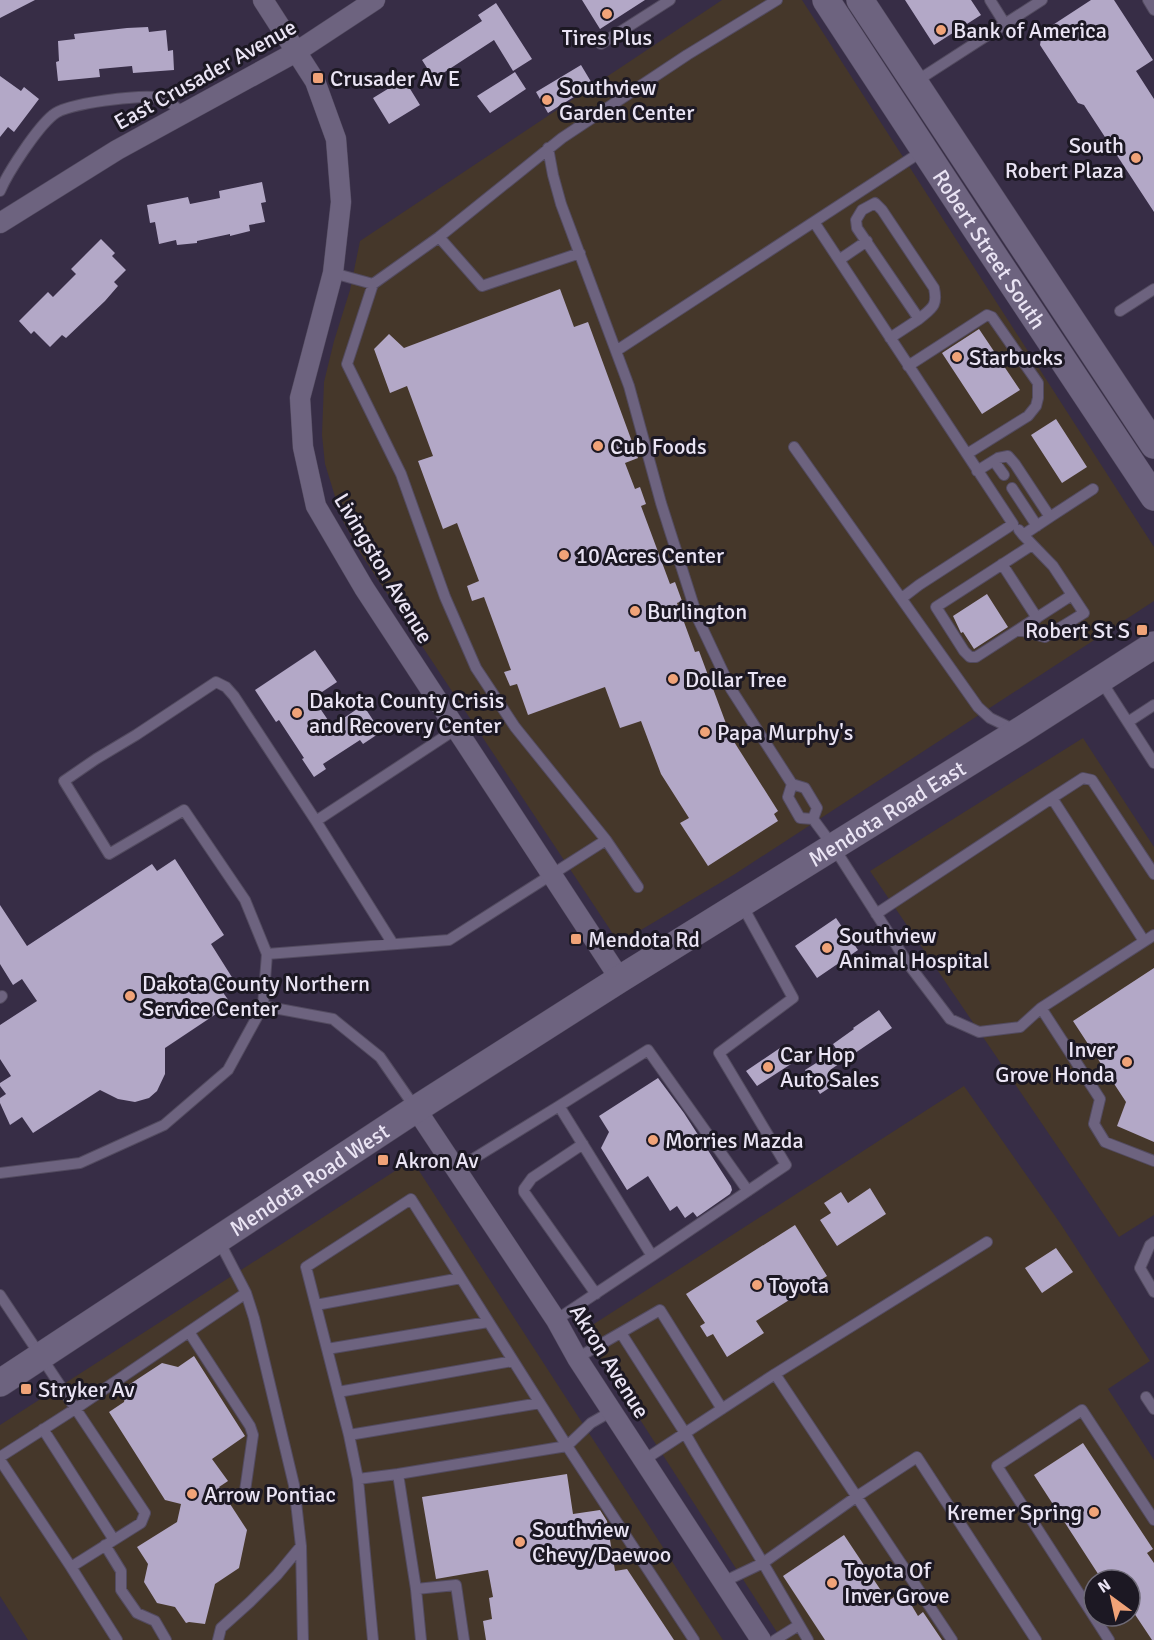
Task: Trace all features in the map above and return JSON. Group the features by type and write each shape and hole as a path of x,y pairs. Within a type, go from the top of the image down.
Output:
{"street":[{"name":"Livingston Avenue","path":"263,0 315,81 336,139 341,202 333,273 300,398 303,447 316,506 364,588 620,980"},
{"name":"East Crusader Avenue","path":"1,220 117,150 296,52 375,0"},
{"name":"Robert Street South","path":"826,0 1154,497"},
{"name":"Robert Street South","path":"860,0 1153,441"},
{"path":"876,76 902,85 915,82"},
{"path":"924,150 939,148 964,157"},
{"name":"Mendota Road East","path":"620,980 1154,645"},
{"name":"Mendota Road West","path":"0,1383 416,1109 620,980"},
{"name":"Akron Avenue","path":"416,1109 556,1320 577,1358 761,1640"}],"lane":[{"path":"601,44 670,0"},
{"path":"638,887 606,840 515,727 476,668 445,597 401,474 347,364 373,284 439,237 548,148 678,61 777,0"},
{"path":"990,0 1005,24"},
{"path":"915,82 1042,0"},
{"path":"1148,0 1154,10"},
{"path":"0,191 3,182 32,139 54,113 72,106 141,96 164,98 183,114"},
{"path":"548,148 561,204 629,386 661,503 698,619 731,689 792,784 805,788 817,808 813,819"},
{"path":"616,351 924,150"},
{"path":"890,338 919,319 932,307 936,299 934,288 875,203 862,210 856,220 857,228 919,319"},
{"path":"814,222 1013,524 1053,566 1084,613 1045,637 1019,630"},
{"path":"439,237 482,286 580,253"},
{"path":"839,260 867,241"},
{"path":"333,273 373,284"},
{"path":"1120,311 1154,289"},
{"path":"908,366 987,315 992,316 1038,383 1036,406 1028,416 967,454"},
{"path":"794,447 983,713 1018,732"},
{"path":"977,471 1008,456 1050,517"},
{"path":"994,461 1004,475"},
{"path":"1012,488 1037,526"},
{"path":"1023,535 1093,489"},
{"path":"902,598 1013,524"},
{"path":"1032,545 936,607 964,651 970,657 976,657 1072,595"},
{"path":"1002,564 1037,618"},
{"path":"1100,679 1154,763"},
{"path":"0,1173 81,1163 164,1125 228,1070 263,1006 267,954 245,900 184,810 109,854 64,781 216,682 226,687 316,821 393,944"},
{"path":"1128,722 1154,705"},
{"path":"316,821 456,729"},
{"path":"876,914 1083,778 1092,780 1154,874"},
{"path":"792,784 788,797 800,818 813,819 833,846 909,965 951,1019 979,1032 1020,1027 1041,1008 1149,938 1052,798"},
{"path":"267,954 449,940 606,840"},
{"path":"556,1320 786,1165 719,1053 793,998 741,904"},
{"path":"263,1006 333,1019 380,1057 416,1109"},
{"path":"1041,1008 1100,1100 1094,1124 1105,1142 1154,1161"},
{"path":"456,1170 648,1050 748,1191"},
{"path":"559,1106 652,1256"},
{"path":"583,1144 532,1178 524,1192 596,1294"},
{"path":"373,1640 358,1479 306,1267 411,1199 567,1446 694,1640"},
{"path":"218,1239 246,1293 286,1447 294,1485 301,1546 303,1640"},
{"path":"644,1460 775,1374 987,1242"},
{"path":"1154,1242 1150,1245 1140,1268 1154,1292"},
{"path":"316,1305 461,1278"},
{"path":"117,1640 0,1458 246,1293"},
{"path":"0,1295 145,1513 141,1523 71,1566"},
{"path":"577,1358 660,1310 722,1408"},
{"path":"327,1349 488,1322"},
{"path":"189,1332 250,1426 253,1435 245,1491"},
{"path":"621,1333 686,1433 808,1640"},
{"path":"338,1392 513,1361"},
{"path":"775,1374 952,1640"},
{"path":"1146,1397 1154,1408"},
{"path":"349,1435 540,1403"},
{"path":"1109,1640 997,1466 1082,1410 1154,1520"},
{"path":"358,1479 567,1446 591,1423 612,1411"},
{"path":"43,1429 109,1543 120,1571 121,1590 137,1613 155,1621 166,1640"},
{"path":"723,1582 762,1563 917,1457 1036,1640"},
{"path":"398,1474 422,1640"},
{"path":"218,1640 221,1628 277,1575 301,1546"},
{"path":"416,1589 456,1585 464,1640"},
{"path":"776,1640 799,1625"}],"shaded area":[{"name":"10 Acres Center","path":"722,0 802,0 1154,547 1154,601 735,874 619,943 361,554 342,519 325,464 322,435 324,382 350,290 360,241"},
{"path":"1083,738 1154,847 1154,1215 1119,1237 870,871"},
{"path":"964,1086 1060,1223 1150,1361 1108,1389 1154,1460 1154,1640 782,1640 583,1331"},
{"path":"412,1160 723,1640 28,1640 0,1596 0,1425"}],"building":[{"path":"0,0 35,0 0,18"},
{"name":"Tires Plus","path":"582,0 645,0 600,29"},
{"name":"Bank of America","path":"905,0 971,0 981,15 934,45"},
{"name":"South Robert Plaza","path":"1091,0 1114,0 1153,60 1136,71 1154,99 1154,212 1084,105 1078,103 1040,45 1042,32"},
{"path":"496,3 532,59 513,71 494,40 434,79 422,60 482,21 478,15"},
{"path":"148,27 149,32 166,30 168,51 173,50 174,70 133,73 132,66 99,69 100,77 58,81 56,62 59,61 58,41 75,39 74,34"},
{"path":"581,65 593,85 548,113 536,92"},
{"path":"515,72 526,89 490,113 477,96"},
{"path":"0,76 21,91 24,87 39,99 14,132 8,127 0,137"},
{"path":"404,79 420,105 389,124 373,98"},
{"path":"262,182 266,202 261,203 265,222 249,225 250,231 197,241 197,243 177,245 176,240 159,244 155,222 150,223 147,205 188,197 190,204 220,198 219,191"},
{"path":"101,239 115,253 112,256 126,270 114,282 118,286 105,301 66,338 62,335 50,347 34,331 31,334 19,321 48,292 53,297 76,274 71,269"},
{"name":"10 Acres Center","path":"560,289 574,327 588,322 638,458 625,463 635,489 640,487 646,504 641,506 670,584 675,582 682,601 677,603 695,652 699,651 731,737 778,811 774,814 778,821 708,866 680,823 689,818 661,774 641,721 620,728 605,687 528,715 517,684 510,686 504,672 511,670 484,597 472,601 467,586 479,581 457,523 443,529 418,461 433,456 407,386 390,393 374,349 389,334 404,348"},
{"path":"979,329 1020,390 982,414 942,353"},
{"path":"1056,419 1087,467 1062,483 1031,435"},
{"path":"987,594 1008,627 974,649 963,632 961,633 953,616"},
{"name":"Dakota County Crisis and Recovery Center","path":"315,650 337,682 313,698 332,726 363,705 381,732 363,744 360,740 323,764 326,769 314,777 279,720 276,722 255,690"},
{"name":"Dakota County Northern Service Center","path":"175,859 224,935 211,944 235,982 222,991 231,1004 165,1048 165,1074 157,1091 149,1098 135,1102 118,1099 100,1090 33,1133 22,1117 10,1125 0,1103 0,1098 6,1094 0,1083 11,1076 0,1059 0,1025 37,1001 22,979 13,985 0,964 0,905 27,946 152,864 157,871"},
{"name":"Southview Animal Hospital","path":"836,918 858,950 817,978 795,946"},
{"name":"Inver Grove Honda","path":"1154,968 1154,1142 1117,1126 1126,1102 1073,1021"},
{"path":"879,1010 892,1028 830,1070 838,1082 820,1094 805,1070 837,1050 833,1044"},
{"name":"Car Hop Auto Sales","path":"780,1048 791,1064 757,1086 746,1071"},
{"name":"Morries Mazda","path":"658,1078 684,1113 731,1186 730,1194 697,1217 693,1212 685,1218 677,1206 670,1211 648,1176 627,1190 601,1148 609,1132 599,1116"},
{"path":"870,1188 886,1214 837,1246 820,1220 831,1213 824,1203 841,1192 848,1203"},
{"name":"Toyota","path":"795,1225 827,1276 756,1321 764,1333 727,1357 713,1334 707,1337 700,1326 705,1323 686,1294"},
{"path":"1056,1248 1073,1272 1042,1293 1025,1268"},
{"name":"Arrow Pontiac","path":"194,1356 245,1436 212,1459 228,1481 219,1487 247,1530 239,1568 215,1584 205,1624 186,1623 175,1607 157,1603 144,1582 148,1564 137,1547 177,1522 181,1504 165,1500 109,1412 124,1402 127,1386 162,1363 178,1367"},
{"name":"Kremer Spring","path":"1083,1443 1153,1549 1147,1553 1154,1563 1154,1640 1142,1625 1142,1568 1094,1568 1034,1475"},
{"name":"Southview Chevy/Daewoo","path":"567,1474 573,1514 600,1510 607,1521 615,1571 627,1569 674,1640 486,1640 483,1621 492,1619 489,1598 493,1597 488,1570 436,1579 422,1497"},
{"name":"Toyota Of Inver Grove","path":"844,1535 888,1601 903,1591 918,1616 923,1612 942,1640 825,1640 783,1576"}],"place":[{"name":"Tires Plus","path":"607,14"},
{"name":"Bank of America","path":"941,30"},
{"name":"Crusader Av E","path":"318,78"},
{"name":"Southview Garden Center","path":"547,100"},
{"name":"South Robert Plaza","path":"1136,158"},
{"name":"Starbucks","path":"957,357"},
{"name":"Cub Foods","path":"598,446"},
{"name":"10 Acres Center","path":"564,555"},
{"name":"Burlington","path":"635,611"},
{"name":"Robert St S","path":"1142,630"},
{"name":"Dollar Tree","path":"673,679"},
{"name":"Dakota County Crisis and Recovery Center","path":"297,713"},
{"name":"Papa Murphy's","path":"705,732"},
{"name":"Mendota Rd","path":"576,939"},
{"name":"Southview Animal Hospital","path":"827,948"},
{"name":"Dakota County Northern Service Center","path":"130,996"},
{"name":"Inver Grove Honda","path":"1127,1062"},
{"name":"Car Hop Auto Sales","path":"768,1067"},
{"name":"Morries Mazda","path":"653,1140"},
{"name":"Akron Av","path":"383,1160"},
{"name":"Toyota","path":"757,1285"},
{"name":"Stryker Av","path":"26,1389"},
{"name":"Arrow Pontiac","path":"192,1494"},
{"name":"Kremer Spring","path":"1094,1512"},
{"name":"Southview Chevy/Daewoo","path":"520,1542"},
{"name":"Toyota Of Inver Grove","path":"832,1583"}]}
